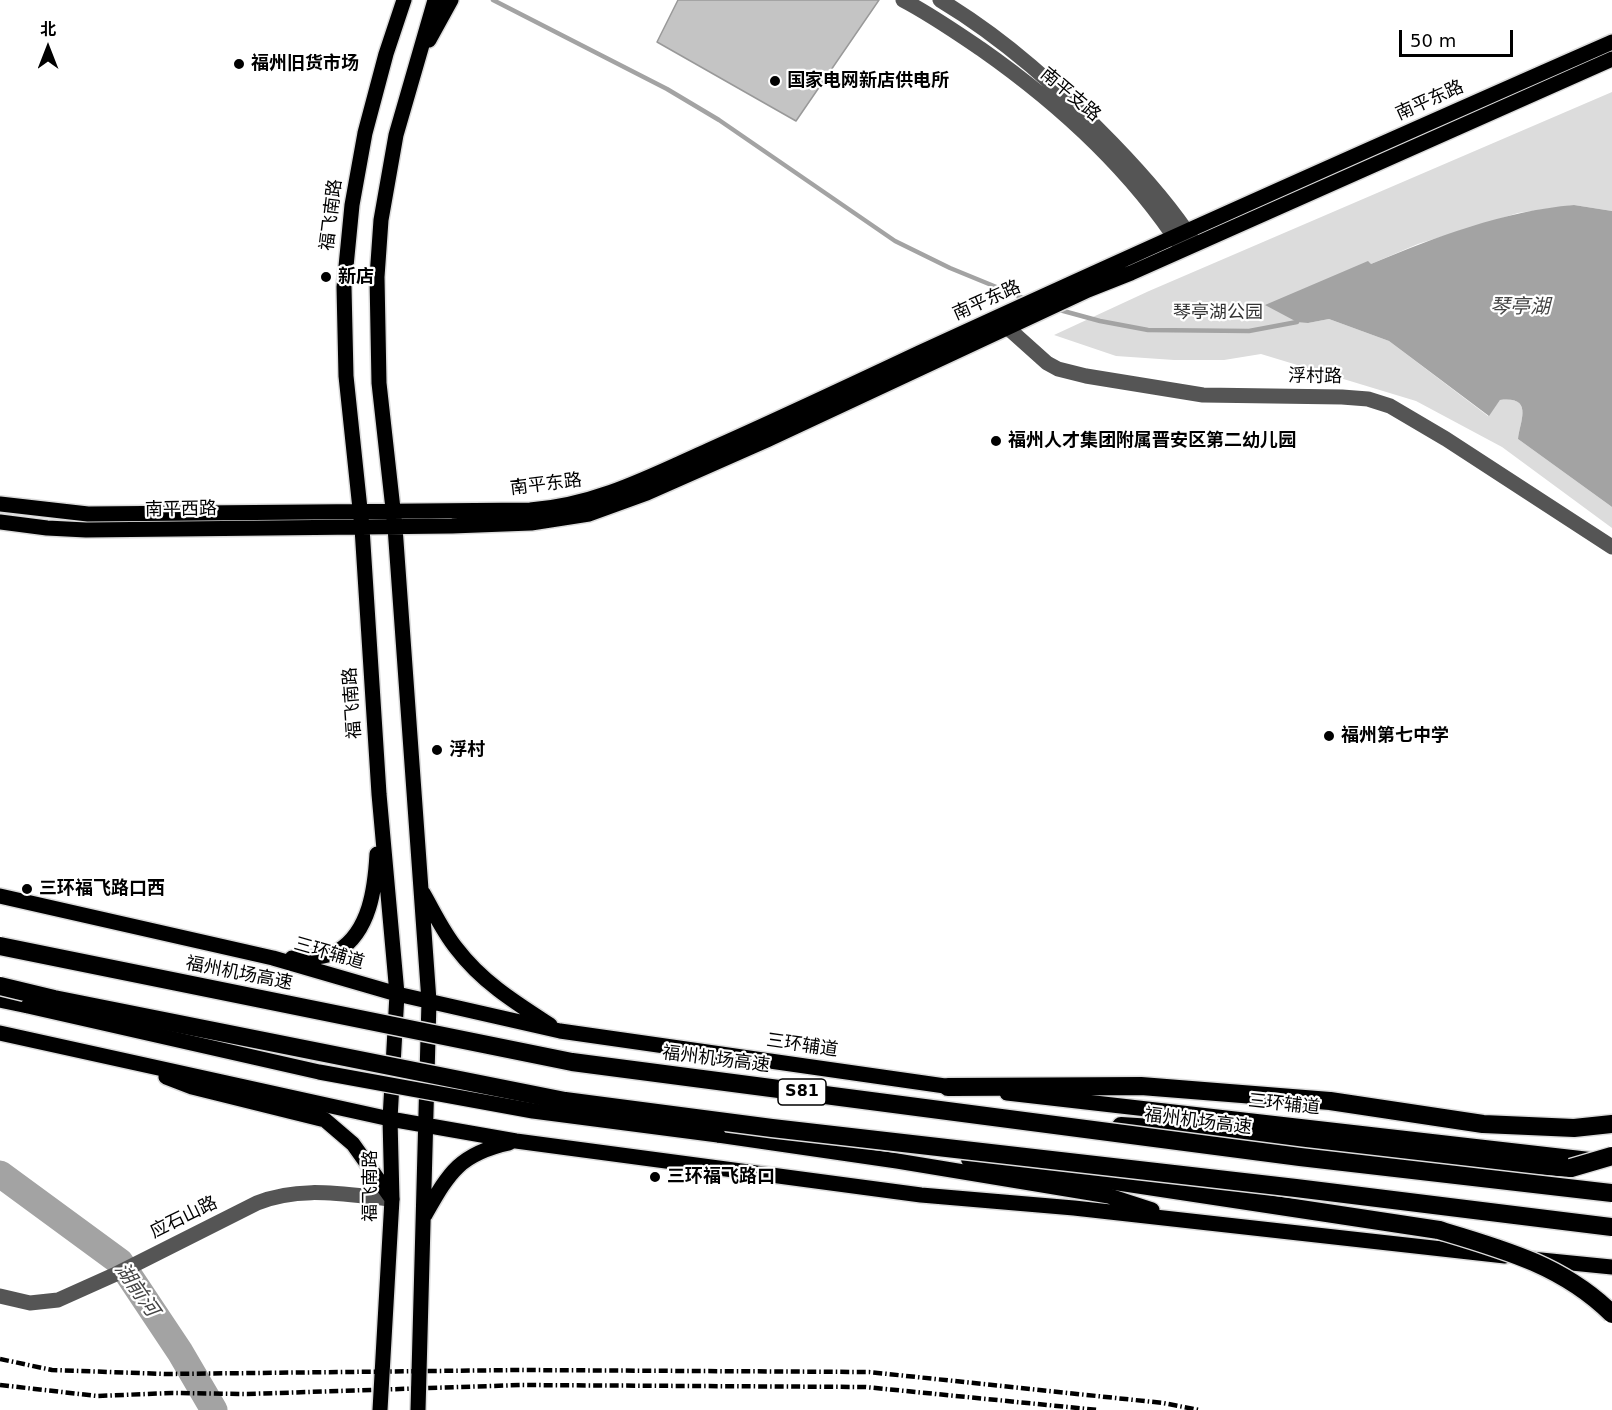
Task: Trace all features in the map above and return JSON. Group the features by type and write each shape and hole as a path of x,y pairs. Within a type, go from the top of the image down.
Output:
{"highway":[{"name":"福州机场高速","path":"0,946 572,1062 1300,1157 1612,1193"},
{"name":"S81","path":"0,986 565,1101 772,1128 1612,1227"},
{"path":"948,1087 1141,1086 1330,1101 1483,1124 1574,1128 1612,1124"},
{"path":"1007,1119 1231,1133 1570,1168 1612,1156"},
{"path":"772,1128 1439,1230 1519,1255 1564,1277 1593,1295 1612,1314"}],"main road":[{"name":"福飞南路","path":"380,1410 392,1199 390,1119 397,994 379,794 362,528 344,337 347,244 360,160 369,115 404,0"},
{"path":"418,1410 429,1001 395,527 379,383 378,252 388,172 415,64 436,9 451,0"},
{"name":"南平东路","path":"359,512 530,510 592,500 1081,287 1131,273 1184,240 1612,42"},
{"name":"南平东路","path":"1184,240 1612,59"},
{"name":"南平东路","path":"362,528 531,523 604,510 767,441 1003,320 1027,319 1081,287"},
{"name":"南平西路","path":"0,504 88,514 359,512"},
{"name":"南平西路","path":"0,522 86,530 362,528"},
{"path":"273,958 312,958 338,951 358,932 370,906 376,868 379,794"},
{"path":"421,889 457,950 480,975 506,996 560,1031"},
{"name":"三环辅道","path":"0,896 273,958 397,994 560,1031 948,1087 1612,1162"},
{"path":"0,1000 319,1072 533,1111 897,1161 1109,1196 1182,1220"},
{"path":"0,1033 425,1127 516,1141 921,1195 1074,1208 1612,1267"},
{"path":"124,1060 192,1087 325,1120 353,1144 392,1199"},
{"path":"423,1218 451,1172 464,1160 492,1146 516,1141"}],"street":[{"name":"南平支路","path":"903,0 944,24 997,61 1075,123 1184,240"},
{"name":"南平支路","path":"940,0 1002,42 1068,97 1148,180 1184,240"},
{"name":"浮村路","path":"1003,320 1047,363 1058,369 1086,376 1203,395 1342,397 1380,402 1400,410 1612,547"},
{"name":"应石山路","path":"0,1296 21,1302 48,1302 67,1297 257,1203 279,1195 313,1193 392,1199"}],"green space":[{"name":"琴亭湖公园","path":"1612,92 1612,211 1574,205 1518,213 1418,244 1371,264 1308,323 1329,319 1389,341 1488,416 1500,400 1517,402 1522,411 1518,439 1612,507 1612,528 1502,447 1416,401 1261,354 1224,360 1174,360 1116,356 1054,335 1149,291"}],"water":[{"name":"琴亭湖","path":"1574,205 1612,211 1612,507 1518,439 1522,411 1517,402 1500,400 1489,416 1389,341 1329,319 1308,323 1297,322 1265,305 1368,261 1371,264 1470,227 1521,213"}],"building":[{"name":"国家电网新店供电所","path":"678,0 879,0 796,121 657,42"}],"waterway":[{"path":"493,0 667,89 719,120 895,241 950,268 1028,300"},
{"path":"1056,309 1100,321 1148,330 1249,331 1297,322"},
{"name":"湖前河","path":"0,1174 120,1262 180,1352 214,1410"}],"railway":[{"path":"0,1359 52,1370 166,1374 521,1370 869,1372 1163,1403 1199,1410"},
{"path":"0,1385 97,1396 172,1393 247,1394 521,1385 865,1387 1098,1410"}],"place":[{"name":"福州旧货市场","path":"239,64"},
{"name":"国家电网新店供电所","path":"775,81"},
{"name":"新店","path":"326,277"},
{"name":"福州人才集团附属晋安区第二幼儿园","path":"996,441"},
{"name":"福州第七中学","path":"1329,736"},
{"name":"浮村","path":"437,750"},
{"name":"三环福飞路口西","path":"27,889"},
{"name":"三环福飞路口","path":"655,1177"}]}
